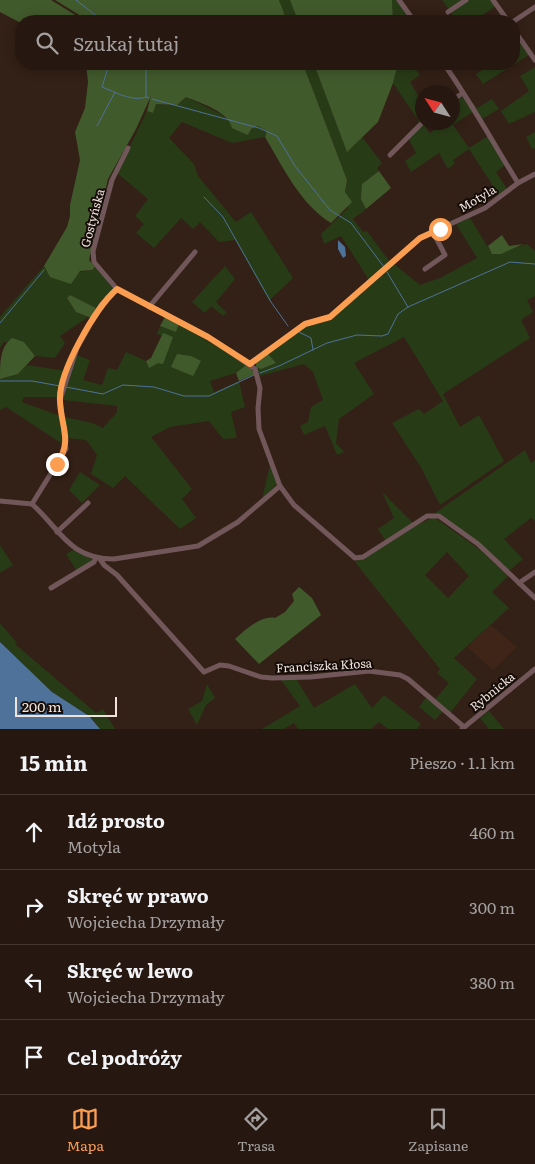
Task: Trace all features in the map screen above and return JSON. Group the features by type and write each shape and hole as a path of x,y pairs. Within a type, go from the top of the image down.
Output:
{"street":[{"path":"399,0 410,15"},
{"path":"448,12 466,0"},
{"path":"493,0 504,15"},
{"path":"520,17 535,7"},
{"path":"520,39 535,60"},
{"path":"449,70 518,183"},
{"path":"390,155 415,130"},
{"name":"Gostyńska","path":"117,289 92,257 112,180 128,148"},
{"name":"Motyla","path":"250,364 305,324 330,317 420,238 486,207 518,183 535,174"},
{"path":"425,269 446,254 433,232"},
{"path":"149,307 195,252"},
{"path":"32,504 66,449 60,400 77,348 102,305 117,289 208,337 255,369 260,384 259,429 280,486 294,505 352,557 363,557 409,527 434,515 478,544 535,598"},
{"path":"0,501 32,504 57,532 78,551 98,558 198,546 238,522 280,486"},
{"path":"57,532 88,502"},
{"path":"51,588 98,558"},
{"name":"Franciszka Kłosa","path":"98,558 117,574 204,672 220,665 229,666 261,677 272,678 311,677 369,670 400,675 408,679 463,728"},
{"path":"519,583 535,572"},
{"name":"Rybnicka","path":"463,728 535,669"}],"shaded area":[{"path":"491,625 517,647 493,670 467,647"}],"green space":[{"path":"0,0 51,0 75,15 15,15 15,20 0,12"},
{"path":"55,0 279,0 285,15 79,15"},
{"path":"279,0 290,0 296,15 285,15"},
{"path":"290,0 392,0 393,15 296,15"},
{"path":"392,0 398,0 408,15 393,15"},
{"path":"442,0 491,0 495,7 482,15 453,15"},
{"path":"520,45 529,55 520,61"},
{"path":"535,67 535,112 509,124 501,111 529,91 520,76"},
{"path":"87,70 305,70 347,180 345,192 352,202 331,223 310,206 293,184 265,137 267,131 258,126 251,129 248,135 232,128 225,117 219,112 186,97 177,105 156,104 153,113 147,111 151,96 136,129 108,179 89,260 95,267 92,270 80,271 71,284 50,277 44,266 67,227 70,216 70,205 80,160 75,132 85,108 88,82"},
{"path":"305,70 316,70 347,151 362,137 382,163 377,168 379,171 367,180 361,199 366,209 353,219 363,232 367,231 390,262 369,280 341,236 324,244 321,234 348,208 345,192 347,180"},
{"path":"316,70 396,70 378,122 347,152"},
{"path":"396,70 416,70 420,75 410,82 415,90 415,116 393,83"},
{"path":"482,70 505,70 483,84 476,74"},
{"path":"464,96 474,111 460,120 460,98"},
{"path":"186,97 219,113 248,135 251,129 258,126 268,131 265,137 232,143 182,122 169,138 194,164 198,176 236,222 251,212 293,278 269,301 235,240 219,242 200,222 193,229 181,218 154,248 136,233 144,224 135,216 148,199 117,173 147,111 153,113 156,104 176,105"},
{"path":"470,99 477,108 492,99 499,109 482,119"},
{"path":"418,130 428,130 430,133 434,130 456,130 469,148 488,136 505,165 496,172 507,189 499,195 469,149 453,160 455,163 448,169 439,153 411,172 405,161 416,153 409,140"},
{"path":"535,132 535,148 532,149 526,137"},
{"path":"379,171 391,188 366,209 361,199 362,184"},
{"path":"470,218 492,254 527,244 535,251 535,296 527,300 533,312 521,320 530,338 443,394 460,427 479,415 504,461 440,505 422,469 392,423 419,409 424,414 443,401 404,337 354,363 374,394 339,419 336,443 344,452 337,455 325,426 304,435 300,426 308,422 311,407 323,400 313,372 304,364 260,376 256,367 275,363 267,353 303,327 335,316 394,264 420,285 440,278 477,258 456,224"},
{"path":"502,235 509,246 523,244 501,254 492,254 488,246"},
{"path":"44,266 50,277 92,270 95,267 114,288 96,308 70,295 67,298 76,312 88,317 60,336 65,343 55,358 35,356 24,342 4,342 0,348 0,317"},
{"path":"225,266 235,279 216,302 227,313 223,316 211,306 205,313 192,302"},
{"path":"70,295 96,308 91,318 76,312 67,298"},
{"path":"165,317 179,324 176,332 160,326"},
{"path":"179,324 247,364 236,373 210,381 214,392 239,381 245,407 231,412 237,438 223,439 209,421 170,427 151,437 192,489 182,499 196,518 180,529 125,476 113,488 91,474 97,455 86,440 68,438 65,417 92,423 103,428 117,412 117,406 63,400 63,391 77,355 90,360 83,380 102,385 108,368 117,370 126,352 146,361 149,368 163,334 162,336 157,334 160,326 176,332"},
{"path":"163,333 173,337 163,364 158,363 149,368 146,361 151,358"},
{"path":"12,338 24,342 35,356 18,374 0,379 3,350"},
{"path":"267,353 276,363 261,369 256,367 256,360"},
{"path":"177,354 191,356 201,361 193,376 171,367"},
{"path":"247,364 255,374 239,381 236,373"},
{"path":"27,365 66,371 57,397 24,397 22,402 60,416 64,445 6,407 0,410 0,379 18,374"},
{"path":"525,450 531,463 535,460 535,521 531,518 504,539 523,559 509,571 441,514 435,513"},
{"path":"270,465 278,483 262,499"},
{"path":"80,472 100,485 82,503 69,490"},
{"path":"382,492 413,523 385,540 378,529 394,518"},
{"path":"434,517 479,549 508,576 492,592 509,608 454,658 477,679 450,713 445,709 435,720 419,707 426,698 433,702 449,683 437,673 440,669 355,562 411,528","holes":["447,552 469,576 448,598 425,575"]},
{"path":"0,545 13,565 0,573"},
{"path":"73,550 94,560 77,571 66,554"},
{"path":"299,587 312,598 321,615 259,664 235,639 259,621 275,618 285,612 294,601 292,594"},
{"path":"0,623 17,643 15,644 96,713 103,709 115,729 100,729 89,716 52,692 0,642"},
{"path":"295,677 314,708 355,684 372,708 384,695 421,724 417,729 388,729 379,722 371,729 298,729 294,723 284,729 262,729 300,706 281,680"},
{"path":"207,684 215,698 206,705 197,725 188,709 202,701"},
{"path":"489,711 504,729 489,729 480,718"}],"water":[{"path":"338,240 345,247 346,256 343,258 338,249"},
{"path":"0,642 52,692 89,716 100,729 0,729"}],"waterway":[{"path":"76,0 95,15"},
{"path":"107,70 102,87 129,97 146,97"},
{"path":"146,70 146,97 149,98"},
{"path":"97,126 115,92"},
{"path":"152,99 259,128 277,136 295,166 330,210 351,223 384,267"},
{"path":"204,197 223,217 271,302 288,326"},
{"path":"260,373 327,343 357,335 382,336 388,334 398,314 408,307 510,262 535,264"},
{"path":"0,323 44,270"},
{"path":"387,272 408,307"},
{"path":"299,332 311,338 313,350"},
{"path":"66,387 103,394 123,385 154,387 184,396 209,396 254,375"},
{"path":"0,381 32,381 60,386"}],"route":[{"path":"57,464 67,444 60,400 64,380 89,324 102,305 117,289 140,303 208,337 250,364 305,324 326,320 420,238 440,229"}]}
